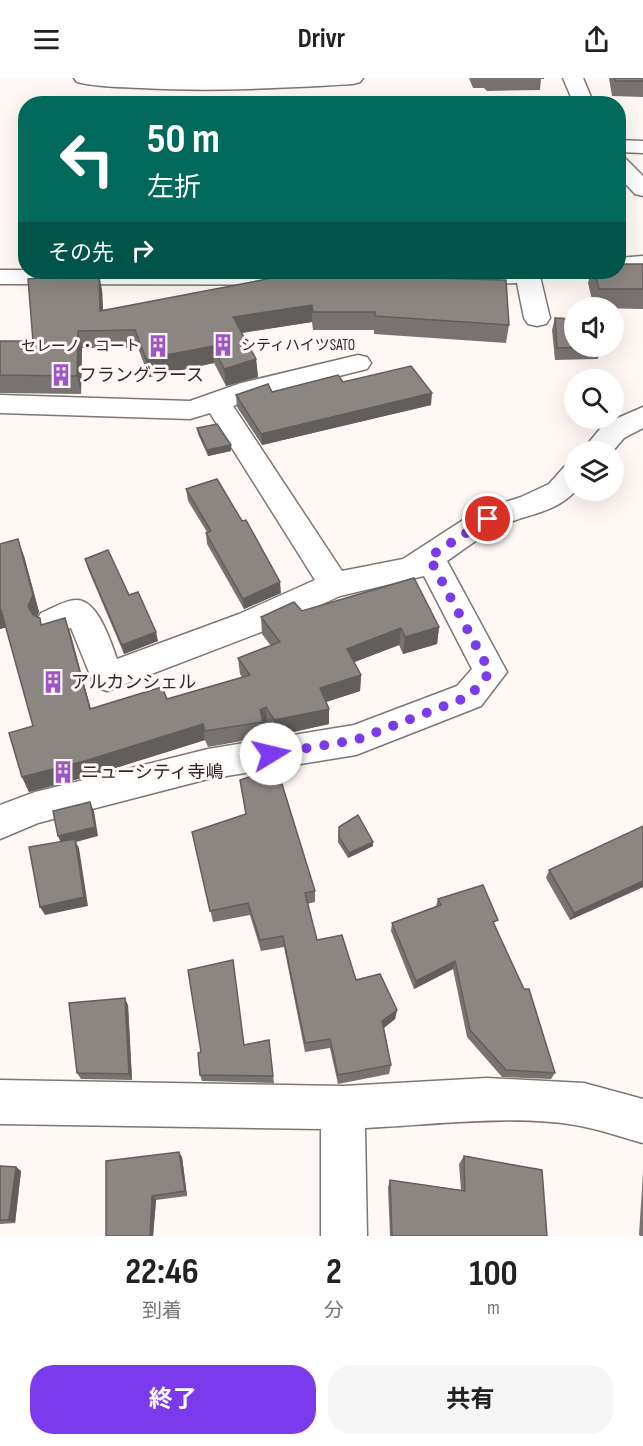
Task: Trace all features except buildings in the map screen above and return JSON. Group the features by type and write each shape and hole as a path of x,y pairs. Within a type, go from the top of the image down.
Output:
{"street":[{"path":"93,84 275,83 353,78"},
{"path":"573,78 581,96"},
{"path":"626,146 643,147"},
{"path":"626,172 643,189"},
{"path":"626,264 643,263"},
{"path":"0,277 18,277"},
{"path":"529,279 537,318"},
{"path":"0,404 190,410 251,389 358,363"},
{"path":"217,402 334,585"},
{"path":"605,441 614,431 643,416"},
{"path":"52,622 77,612 90,629 107,677 250,623 334,585 411,569 488,519 531,505 559,491 564,485"},
{"path":"0,822 35,808 208,764 356,740 470,696 490,672 429,557"},
{"path":"0,1102 343,1108 487,1100 546,1101 584,1105 643,1121"},
{"path":"343,1108 344,1236"}],"place":[{"name":"シティハイツSATO","path":"223,345"},
{"name":"セレーノ・コート","path":"158,346"},
{"name":"フラングラース","path":"61,375"},
{"name":"アルカンシェル","path":"53,682"},
{"name":"ニューシティ寺嶋","path":"63,772"}],"route":[{"path":"271,754 356,740 470,696 490,672 429,557 488,519"}]}
